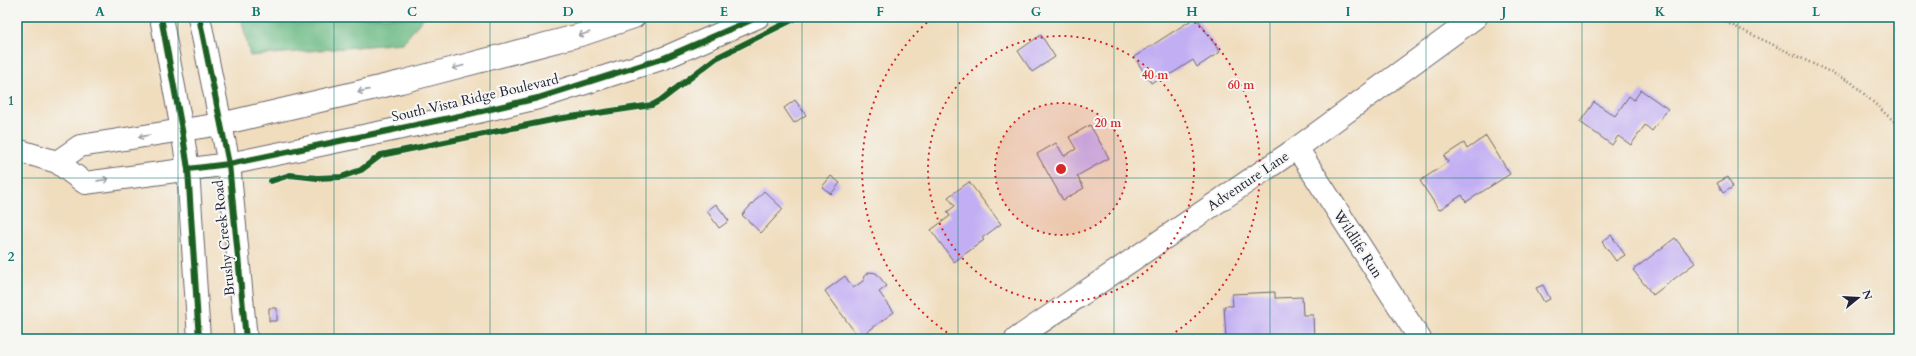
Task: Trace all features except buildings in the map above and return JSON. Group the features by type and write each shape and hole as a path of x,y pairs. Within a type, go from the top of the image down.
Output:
{"street":[{"name":"Brushy Creek Road","path":"161,17 188,169 199,339"},
{"name":"Brushy Creek Road","path":"199,17 229,164 246,339"},
{"path":"17,150 57,162 80,146 221,124 401,82 584,34 634,17"},
{"name":"South Vista Ridge Boulevard","path":"57,162 85,183 229,164 469,114 538,98 664,58 758,17"},
{"name":"Adventure Lane","path":"1016,339 1297,148 1476,17"},
{"name":"Wildlife Run","path":"1297,148 1420,339"}],"path":[{"path":"1715,17 1851,82 1899,126"}],"green space":[{"path":"241,17 424,17 403,43 250,56"}],"cycle path":[{"path":"161,17 188,169 199,339"},
{"path":"199,17 229,164 246,339"},
{"path":"188,169 229,164 469,114 538,98 664,58 758,17"},
{"path":"271,181 290,175 317,178 341,177 361,170 381,155 557,119 652,105 661,100 716,58 798,17"}]}
